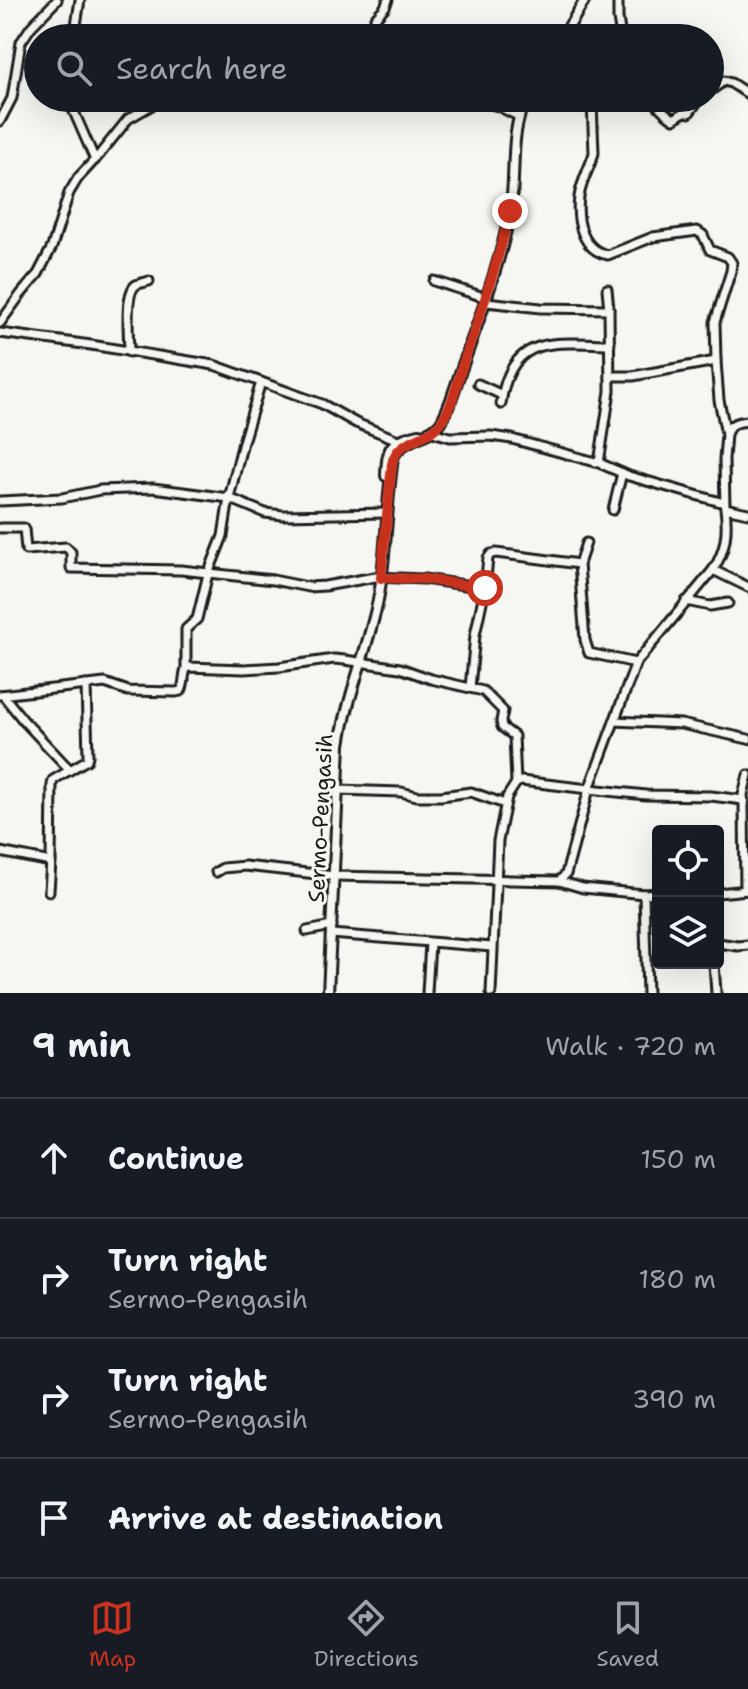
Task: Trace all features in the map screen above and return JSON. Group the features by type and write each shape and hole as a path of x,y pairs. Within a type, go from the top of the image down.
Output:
{"main road":[{"path":"570,24 585,0"},
{"name":"Sermo-Pengasih","path":"328,993 343,727 374,618 395,453 442,421 451,399 486,300 510,211 515,134 520,112"},
{"path":"398,440 429,432"},
{"name":"Sermo-Pengasih","path":"387,509 387,460 390,448 398,440"}],"street":[{"path":"34,24 57,0"},
{"path":"76,24 80,0"},
{"path":"378,24 375,18 388,0"},
{"path":"618,0 619,24"},
{"path":"0,121 12,98 24,38"},
{"path":"724,81 748,94"},
{"path":"74,112 95,160"},
{"path":"0,323 38,274 52,247 73,186 128,119 140,112"},
{"path":"510,112 518,116"},
{"path":"562,880 589,789 636,663 721,558 727,520 726,434 719,400 715,322 732,263 728,257 710,250 703,235 697,231 653,237 608,255 589,246 584,239 579,198 594,153 592,112"},
{"path":"663,112 674,119 684,112"},
{"path":"129,352 131,291 135,286 149,281"},
{"path":"434,281 486,300 541,308 609,309"},
{"path":"599,463 611,376 607,289"},
{"path":"0,333 214,365 322,404 356,423 398,440"},
{"path":"478,384 502,400 514,365 536,346 553,343 610,344"},
{"path":"611,376 633,376 716,361"},
{"path":"1,695 105,683 133,691 181,691 186,667 186,629 197,619 208,574 223,536 229,498 261,382"},
{"path":"726,434 733,424 748,421"},
{"path":"429,432 450,437 512,439 599,463 662,487 748,513"},
{"path":"613,510 622,473"},
{"path":"0,501 62,498 100,490 153,488 229,498 265,513 283,515 387,509"},
{"path":"0,528 24,528 27,550 66,547 71,552 71,568 158,569 273,580 308,587 369,577 424,579 485,588"},
{"path":"586,543 579,564 585,640 589,653 636,663"},
{"path":"470,688 475,635 491,554 579,564"},
{"path":"713,570 748,587"},
{"path":"686,601 710,606 728,603"},
{"path":"186,667 279,667 334,659 362,662 400,668 483,691 503,711 502,727 514,736 516,783 507,797 498,841 491,993"},
{"path":"49,891 52,785 53,780 87,760 86,685"},
{"path":"1,695 70,770"},
{"path":"614,721 681,724 748,739"},
{"path":"724,892 746,890 745,805 748,775"},
{"path":"516,783 521,781 646,795 698,796 745,805"},
{"path":"338,790 401,792 417,796 471,792 505,804"},
{"path":"0,852 51,862"},
{"path":"216,872 223,868 245,866 334,876 562,880 583,888 652,893"},
{"path":"644,894 647,993"},
{"path":"307,931 331,930 430,943 492,947"},
{"path":"427,993 430,943"},
{"path":"724,944 748,945"},
{"path":"714,969 716,993"}],"route":[{"path":"485,588 424,579 381,578 395,453 442,421 486,302 510,211"}]}
